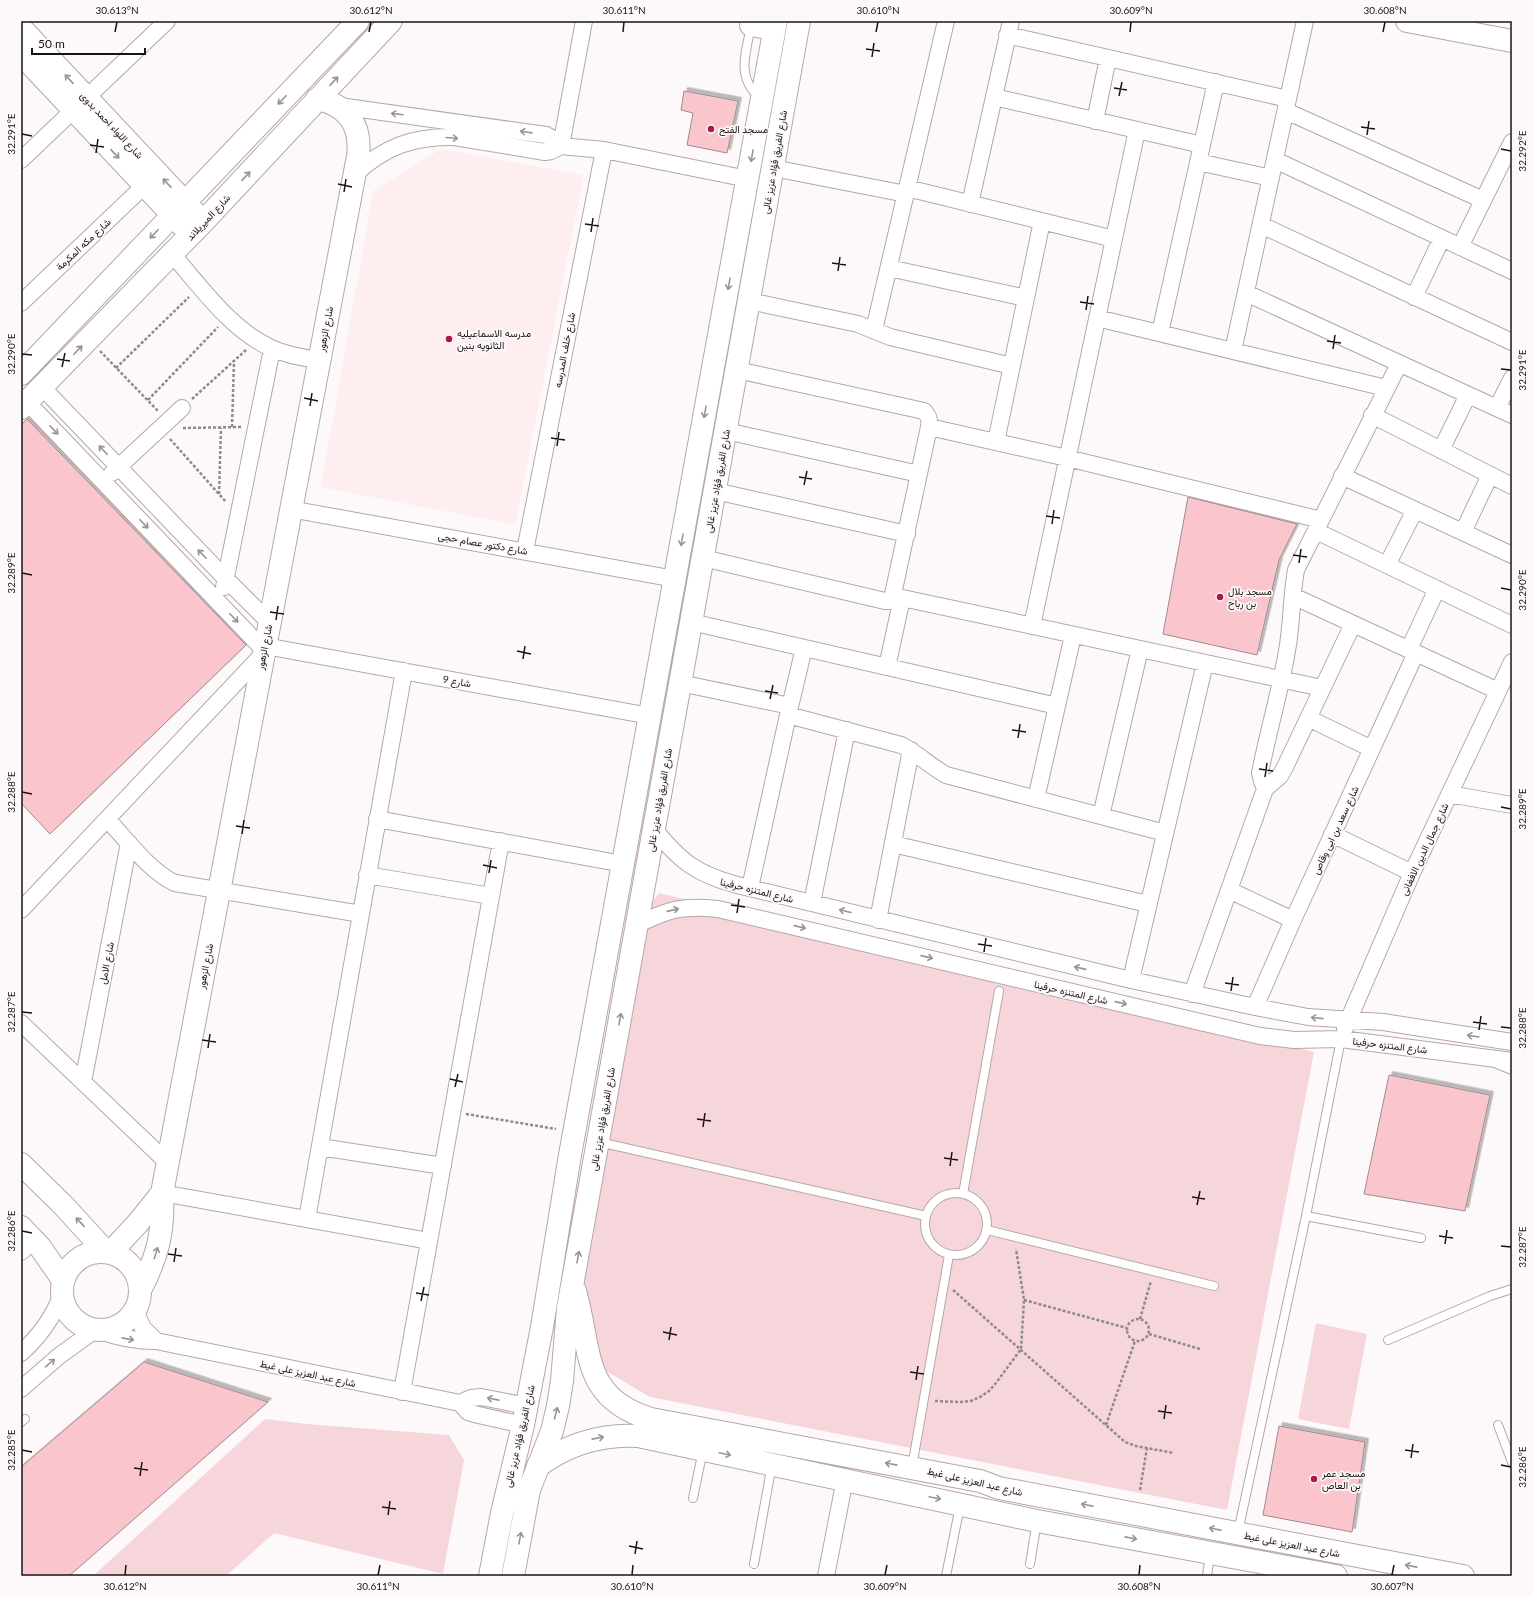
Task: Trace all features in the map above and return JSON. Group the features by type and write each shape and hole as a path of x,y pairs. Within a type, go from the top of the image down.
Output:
{"street":[{"path":"21,374 358,21"},
{"name":"شارع الميريلاند","path":"30,399 197,228 391,21"},
{"path":"561,146 584,21"},
{"path":"874,330 946,21"},
{"path":"1233,351 1305,21"},
{"path":"1406,21 1512,41"},
{"path":"751,23 774,29 776,39 785,42 790,42 798,28"},
{"path":"21,160 80,104 160,24"},
{"name":"شارع اللواء احمد بدوى","path":"21,28 145,185 179,208"},
{"name":"شارع الفريق فؤاد عزيز غالى","path":"513,1576 526,1502 552,1431 558,1406 562,1381 566,1330 573,1284 798,28"},
{"path":"970,204 1009,28 1108,58 1216,82 1287,105 1483,200"},
{"name":"شارع الفريق فؤاد عزيز غالى","path":"490,1576 502,1513 525,1415 542,1326 570,1155 774,29"},
{"name":"شارع اللواء احمد بدوى","path":"21,54 80,104 197,228"},
{"path":"1096,121 1108,58"},
{"path":"766,78 778,76 788,82"},
{"path":"1160,333 1216,82"},
{"path":"994,97 1202,145"},
{"path":"317,99 329,101 339,106 546,134 557,141 561,146"},
{"name":"شارع الزهور","path":"141,1288 151,1270 160,1239 163,1213 162,1193 354,175 369,150 350,117 339,106"},
{"path":"426,138 431,118"},
{"path":"1032,626 1137,130"},
{"path":"369,150 399,145 426,138 454,137 545,152 561,146 604,150 748,179"},
{"path":"1460,247 1512,142"},
{"name":"شارع خلف المدرسه","path":"525,551 604,150"},
{"path":"1275,160 1512,271"},
{"path":"1198,162 1271,178"},
{"path":"773,168 906,191 970,204 1114,238"},
{"name":"شارع مكه المكرمة","path":"21,303 145,185"},
{"path":"996,442 1042,221"},
{"path":"1261,225 1512,342"},
{"path":"1414,296 1442,238"},
{"path":"172,254 227,316 243,331 272,349 287,354 319,360"},
{"path":"889,268 1026,298"},
{"path":"1246,293 1512,415"},
{"path":"749,301 858,324 890,337 1012,366"},
{"path":"1097,318 1386,388"},
{"path":"220,604 272,349"},
{"path":"1265,789 1260,773 1283,680 1292,622 1292,596 1296,570 1372,414 1399,364"},
{"path":"737,370 924,411 928,415 930,420 929,427 907,534 887,667"},
{"path":"1497,408 1512,378"},
{"path":"1441,450 1468,395"},
{"path":"30,399 119,467 269,622"},
{"path":"21,910 264,650 103,481 30,399"},
{"path":"103,481 182,408"},
{"path":"1372,414 1512,486"},
{"path":"929,427 1067,458 1318,525 1387,565 1512,624"},
{"path":"700,443 724,439 919,474"},
{"path":"1463,532 1490,475"},
{"path":"1342,476 1512,556"},
{"path":"715,491 907,534"},
{"name":"شارع دكتور عصام حجى","path":"290,509 675,579"},
{"path":"1387,565 1415,510"},
{"path":"703,558 889,601 897,597 1322,688"},
{"name":"شارع سعد بن ابى وقاص","path":"1254,1007 1372,749 1437,589"},
{"path":"1292,596 1498,691"},
{"path":"691,622 1057,706"},
{"path":"1192,994 1265,789 1280,776 1353,624"},
{"path":"1036,799 1073,635"},
{"path":"750,888 804,648"},
{"path":"1100,816 1140,649"},
{"name":"شارع 9","path":"264,650 404,671 650,716"},
{"name":"شارع جمال الدين الافغانى","path":"1341,1039 1348,1019 1412,873 1512,662"},
{"path":"1130,980 1205,663"},
{"path":"307,1219 404,671"},
{"path":"680,683 789,711 890,742 911,750 927,763 946,775 1165,833"},
{"path":"1308,718 1372,749"},
{"path":"812,903 847,730"},
{"path":"857,940 870,918 893,844 911,750"},
{"path":"1449,794 1512,805"},
{"path":"107,819 153,868 167,879 184,885 361,914"},
{"path":"378,819 623,864"},
{"name":"شارع المتنزه حرفينا","path":"654,829 673,851 696,870 724,882 1130,980 1254,1007 1308,1017 1383,1022 1512,1042"},
{"path":"1332,834 1412,873"},
{"path":"402,1392 502,841"},
{"name":"شارع الامل","path":"83,1082 130,843"},
{"path":"893,844 1148,904"},
{"path":"368,875 491,896"},
{"path":"1229,890 1293,920"},
{"name":"شارع المتنزه حرفينا","path":"637,925 668,910 684,907 701,907 735,912 1260,1036 1294,1040 1341,1039 1483,1056 1512,1061"},
{"path":"21,1023 168,1163"},
{"path":"592,1037 616,1041"},
{"path":"320,1147 443,1166"},
{"path":"570,1155 597,1150"},
{"path":"21,1164 108,1252"},
{"path":"162,1193 429,1241"},
{"name":"شارع الزهور","path":"108,1252 138,1223 162,1193"},
{"path":"21,1353 37,1338 47,1324 56,1309 62,1287 68,1270 75,1262 84,1256 94,1252 108,1252 119,1255 132,1265 139,1280 141,1296 135,1311 129,1320 120,1326 111,1330 98,1330 85,1327 76,1322 69,1314 64,1304 62,1287 52,1263 25,1240"},
{"name":"شارع عبد العزيز على غيط","path":"573,1284 582,1315 590,1365 597,1380 607,1394 620,1406 635,1414 651,1419 980,1480 999,1488 1463,1576"},
{"path":"135,1311 143,1328 156,1341"},
{"path":"542,1326 566,1330"},
{"path":"21,1389 59,1356 98,1330"},
{"name":"شارع عبد العزيز على غيط","path":"98,1330 133,1340 156,1341 460,1403 476,1397 525,1415"},
{"path":"538,1466 550,1457 570,1446 592,1439 607,1436 638,1436 1037,1521 1234,1557 1314,1574 1336,1576"},
{"path":"802,1470 805,1448"},
{"path":"826,1576 845,1479"},
{"path":"967,1505 980,1480"},
{"path":"1234,1557 1238,1533"}],"lane":[{"path":"751,23 745,61 745,76 752,90 762,99"},
{"path":"963,1194 999,990"},
{"path":"1238,1533 1306,1216 1341,1039"},
{"path":"1483,1056 1512,1070"},
{"path":"597,1150 926,1216"},
{"path":"954,1193 963,1194 971,1196 982,1207 987,1222 987,1230 984,1239 969,1253 959,1256 949,1255 932,1245 924,1226 926,1216 930,1207 936,1200 944,1195 954,1193"},
{"path":"1306,1216 1421,1238"},
{"path":"987,1230 1214,1286"},
{"path":"912,1468 949,1255"},
{"path":"1388,1340 1490,1296 1512,1289"},
{"path":"1498,1425 1512,1462"},
{"path":"693,1498 703,1449"},
{"path":"754,1564 772,1464"},
{"path":"946,1576 967,1505"},
{"path":"1030,1564 1037,1521"},
{"path":"1207,1576 1210,1553"}],"path":[{"path":"116,368 200,286"},
{"path":"148,400 227,316"},
{"path":"89,339 148,400 164,425 219,495 238,516"},
{"path":"182,408 257,341"},
{"path":"232,427 234,361"},
{"path":"164,425 221,428 256,427"},
{"path":"219,495 221,428"},
{"path":"452,1111 574,1133"},
{"path":"924,1401 960,1402 980,1397 996,1384 1021,1349 1024,1300 1014,1237"},
{"path":"1140,1320 1154,1271"},
{"path":"945,1283 1125,1442 1136,1446 1174,1453"},
{"path":"1024,1300 1127,1328"},
{"path":"1140,1320 1147,1324 1148,1334 1144,1340 1135,1341 1128,1336 1127,1328 1132,1321 1140,1320"},
{"path":"1148,1334 1200,1349"},
{"path":"1106,1425 1135,1341"},
{"path":"1140,1490 1147,1448"}],"shaded area":[{"name":"مدرسه الاسماعيليه الثانويه بنين","path":"441,149 584,175 515,525 321,487 373,191"},
{"path":"659,893 1314,1052 1227,1510 650,1397 606,1371 585,1315 582,1284 651,904"},
{"path":"1316,1323 1367,1334 1349,1429 1298,1419"},
{"path":"265,1419 307,1424 449,1435 464,1460 443,1574 274,1533 226,1576 93,1576"}],"building":[{"name":"مسجد الفتح","path":"684,91 738,101 727,153 687,145 693,113 681,110"},
{"path":"27,419 246,645 50,834 21,803 21,425"},
{"name":"مسجد بلال بن رباح","path":"1188,497 1297,524 1279,560 1257,655 1163,634"},
{"path":"1389,1075 1490,1095 1465,1211 1364,1194"},
{"path":"144,1362 268,1402 69,1576 21,1576 21,1467"},
{"name":"مسجد عمر بن العاص","path":"1279,1426 1365,1442 1352,1532 1263,1515"}],"place":[{"name":"مسجد الفتح","path":"711,129"},
{"name":"مدرسه الاسماعيليه الثانويه بنين","path":"449,339"},
{"name":"مسجد بلال بن رباح","path":"1220,597"},
{"name":"مسجد عمر بن العاص","path":"1314,1479"}]}
